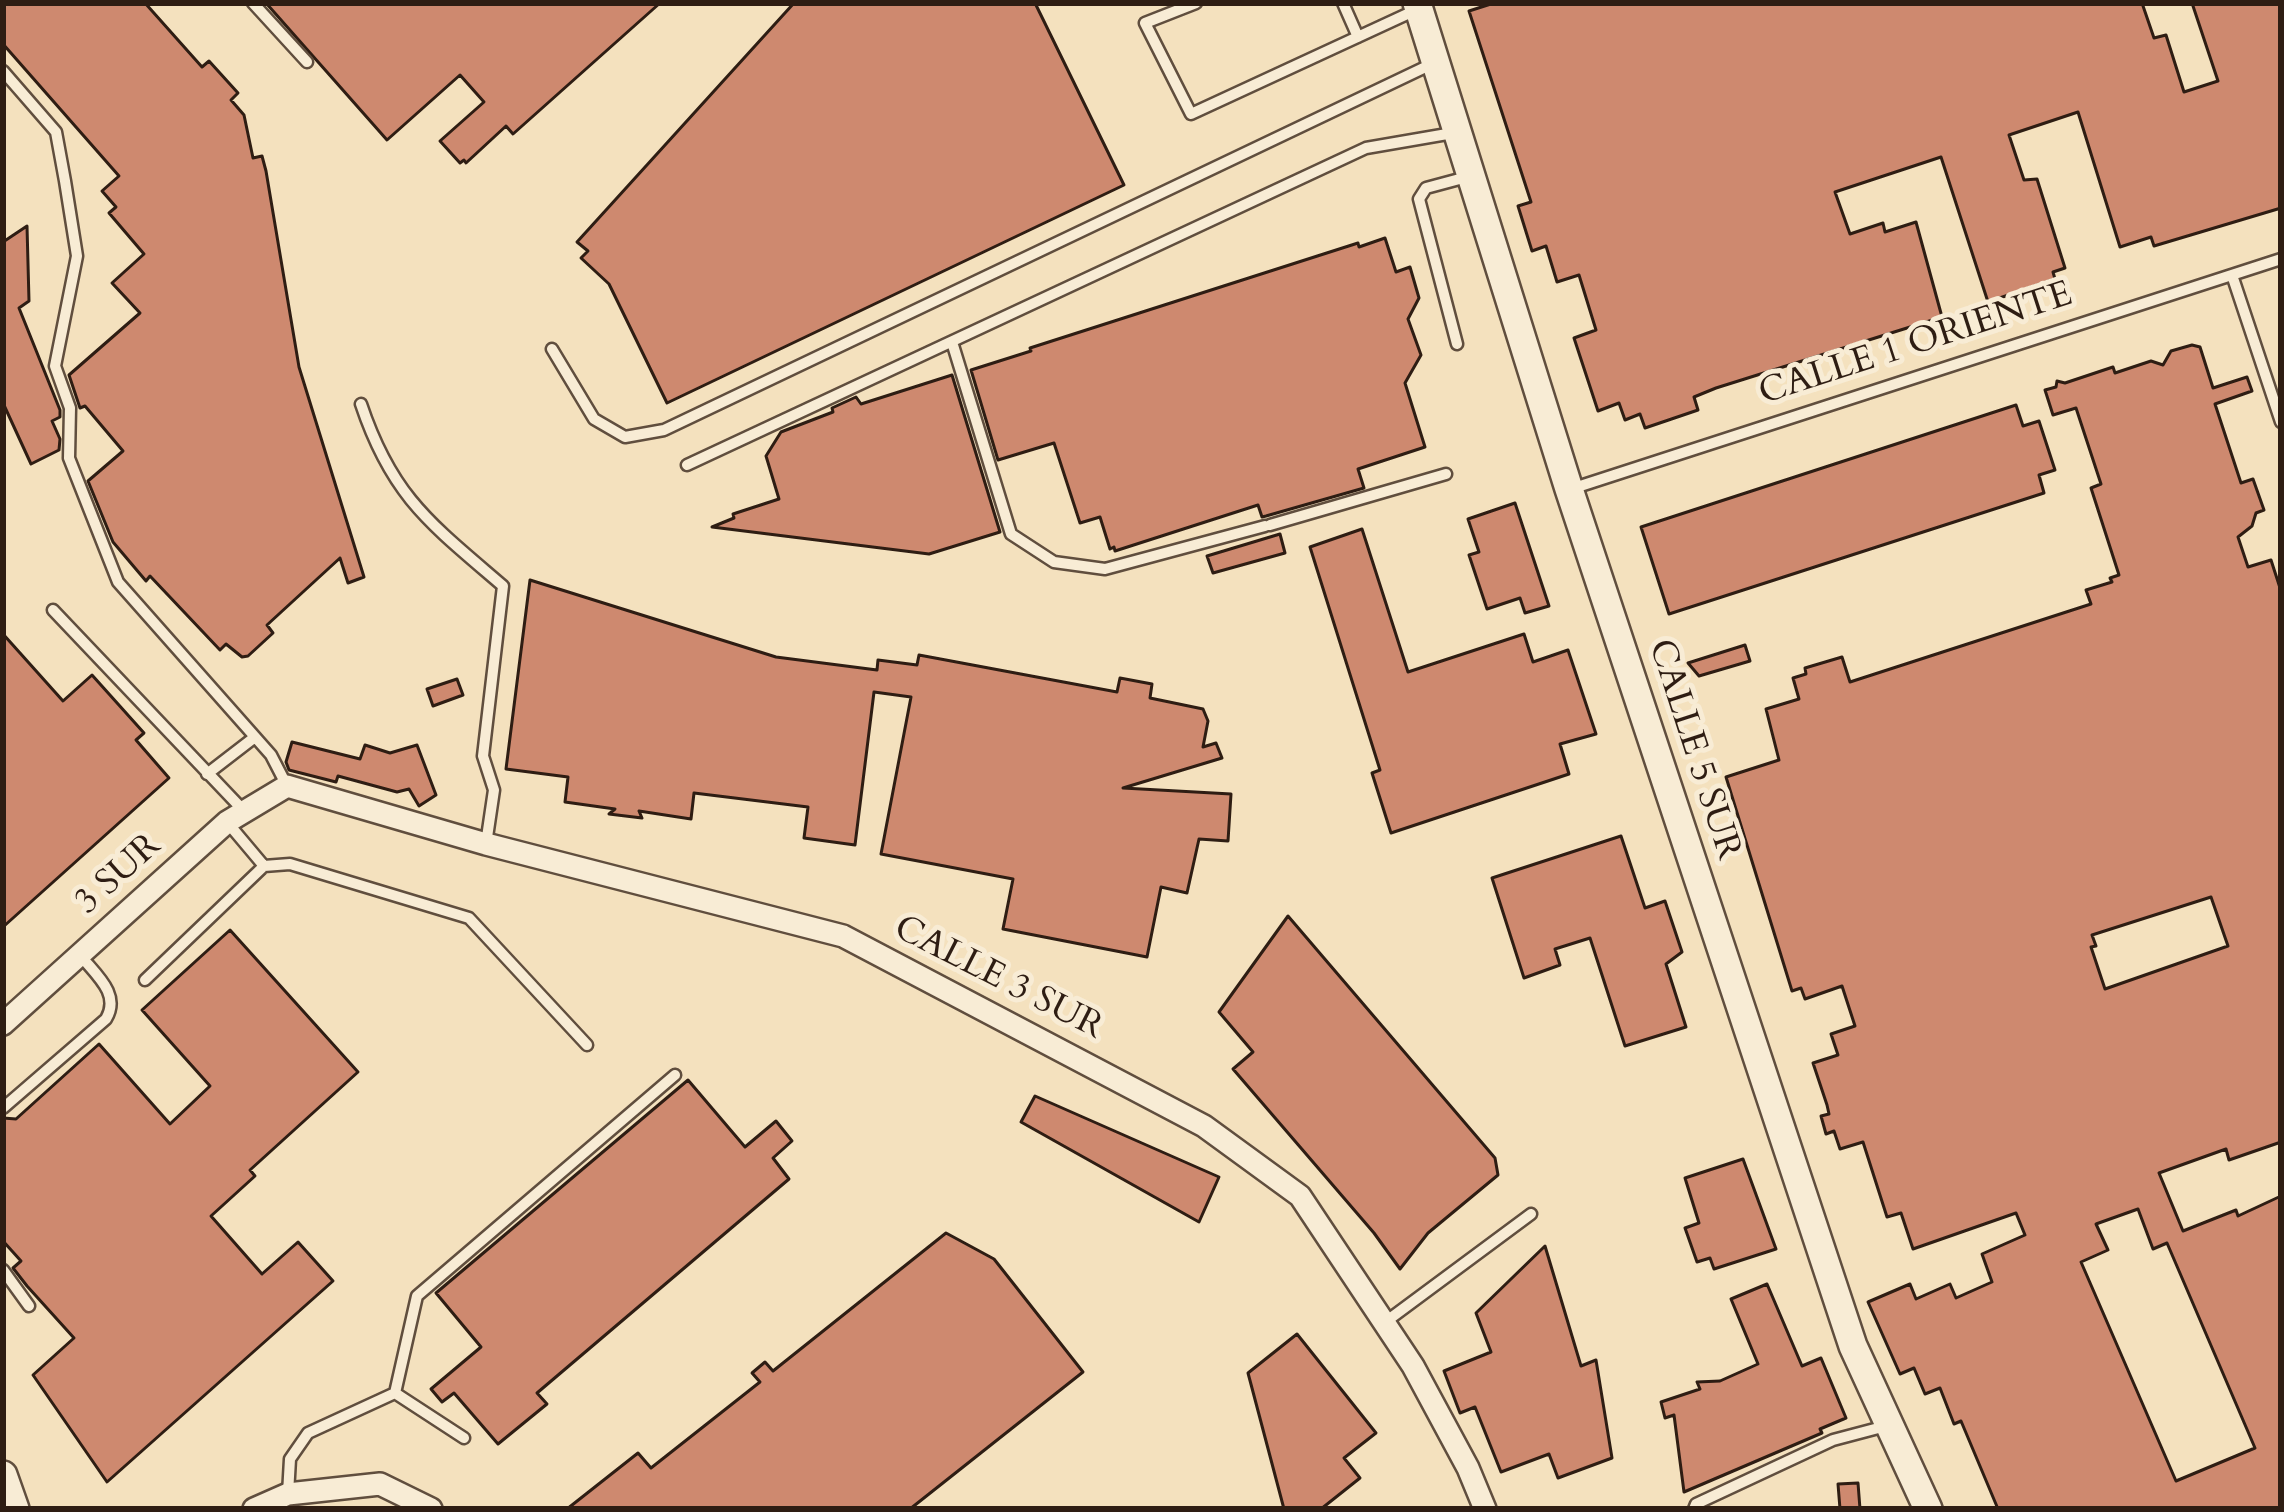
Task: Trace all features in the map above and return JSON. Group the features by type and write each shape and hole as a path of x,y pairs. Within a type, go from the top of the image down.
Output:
{"street":[{"name":"CALLE 5 SUR","path":"1417,6 1569,489 1853,1346 1928,1509"},
{"name":"CALLE 3 SUR","path":"287,785 487,844 843,936 1204,1126 1300,1196 1413,1366 1485,1509"},
{"name":"3 SUR","path":"3,1024 235,816 287,785"},
{"path":"3,1474 15,1509"},
{"path":"254,1509 288,1494 380,1484 431,1509"}],"lane":[{"path":"253,3 307,62"},
{"path":"1196,3 1145,23 1191,114 1417,6"},
{"path":"1343,3 1358,37"},
{"path":"552,349 595,419 625,436 664,430 1434,63"},
{"path":"3,71 56,132 77,256 56,366 70,408 69,458 118,582 271,755 287,785"},
{"path":"687,465 1366,148 1456,132"},
{"path":"1457,344 1419,199 1426,188 1470,177"},
{"name":"CALLE 1 ORIENTE","path":"1569,489 2281,259"},
{"path":"2232,274 2281,422"},
{"path":"952,342 1011,535 1054,562 1105,569 1446,474"},
{"path":"361,404 377,452 419,514 503,586 483,756 494,790 487,844"},
{"path":"53,610 207,774 264,866"},
{"path":"207,774 255,737"},
{"path":"146,980 264,866 290,864 469,918 587,1045"},
{"path":"3,1108 106,1019 113,1007 112,995 80,955"},
{"path":"395,1393 417,1296 675,1075"},
{"path":"1384,1323 1531,1214"},
{"path":"3,1270 29,1306"},
{"path":"395,1393 464,1438"},
{"path":"288,1494 290,1459 308,1432 395,1393"},
{"path":"1694,1509 1833,1440 1889,1425"}],"building":[{"path":"3,3 145,3 202,67 209,61 238,93 231,100 244,115 253,158 262,156 299,367 364,577 348,583 340,558 267,625 273,633 248,656 242,657 226,644 220,650 150,576 146,581 113,542 88,481 123,451 85,406 80,408 69,375 140,313 112,283 144,254 109,213 116,207 102,191 119,176 3,44"},
{"path":"266,3 660,3 513,134 506,126 466,163 460,163 440,141 484,102 460,75 387,140"},
{"path":"794,3 1035,3 1124,185 667,403 609,284 581,258 588,251 577,242"},
{"path":"1494,3 2142,3 2154,38 2166,35 2184,92 2218,81 2192,3 2281,3 2281,208 2154,246 2151,237 2120,247 2078,112 2009,135 2024,180 2037,179 2065,268 2053,272 2055,279 1988,302 1941,157 1835,192 1850,234 1883,223 1885,232 1916,222 1942,317 1716,388 1694,397 1698,410 1645,428 1640,414 1625,420 1619,403 1598,411 1574,338 1596,330 1579,275 1557,282 1546,246 1532,251 1518,206 1531,202 1469,11"},
{"path":"27,226 29,301 19,308 60,410 60,417 52,421 59,450 31,464 3,403 3,242"},
{"path":"1385,238 1396,272 1410,267 1419,298 1408,319 1421,355 1405,383 1425,447 1358,469 1364,488 1262,517 1258,505 1115,551 1110,549 1100,517 1080,523 1054,443 998,460 971,370"},
{"path":"2200,347 2213,388 2247,377 2252,391 2215,404 2241,483 2253,479 2264,510 2256,513 2252,526 2238,537 2248,567 2271,560 2281,591 2281,1142 2229,1160 2226,1149 2159,1173 2183,1231 2236,1210 2238,1216 2281,1196 2281,1509 1998,1509 1961,1421 1954,1424 1940,1388 1925,1394 1914,1368 1900,1374 1868,1302 1910,1284 1916,1299 1950,1284 1956,1298 1992,1282 1982,1254 2025,1235 2016,1213 1913,1249 1901,1213 1887,1217 1863,1142 1840,1149 1834,1131 1826,1134 1821,1116 1829,1114 1813,1063 1838,1055 1831,1034 1855,1026 1842,986 1805,999 1801,988 1792,991 1726,777 1779,760 1766,709 1799,699 1793,678 1806,674 1805,668 1842,657 1850,682 2091,604 2086,590 2119,575 2091,488 2101,484 2076,408 2053,415 2045,390 2056,387 2057,381 2065,383 2113,367 2115,373 2151,361 2163,365 2171,351","holes":["2211,897 2228,946 2105,989 2091,947 2096,946 2092,935","2138,1209 2153,1249 2167,1243 2255,1448 2176,1481 2081,1262 2108,1250 2096,1224"]},
{"path":"952,375 1000,532 929,554 712,527 734,518 733,514 779,499 766,456 781,432 833,412 832,408 856,397 861,404"},
{"path":"2016,405 2023,426 2039,421 2055,470 2039,475 2044,493 1669,614 1641,527"},
{"path":"1515,503 1549,606 1525,613 1520,598 1487,609 1469,555 1479,552 1468,519"},
{"path":"1362,529 1408,672 1524,634 1533,662 1568,650 1596,734 1560,744 1569,774 1391,833 1372,773 1380,770 1310,547"},
{"path":"1280,534 1285,553 1213,573 1207,556"},
{"path":"530,580 776,657 877,670 878,660 917,665 919,655 1117,692 1120,678 1152,684 1150,698 1203,709 1208,721 1203,747 1216,743 1222,758 1123,788 1231,794 1228,841 1199,839 1187,893 1161,887 1147,957 1003,929 1013,879 881,854 911,697 874,692 855,845 804,838 808,807 694,793 691,819 639,811 642,818 565,802 568,777 506,769"},
{"path":"3,634 63,701 92,675 144,733 136,740 169,778 3,927"},
{"path":"1745,645 1750,661 1699,676 1688,663"},
{"path":"457,679 463,695 433,706 427,689"},
{"path":"292,742 360,759 365,745 390,753 417,745 436,795 419,806 409,789 397,792 338,776 336,782 289,770 286,762"},
{"path":"1621,836 1645,908 1665,901 1682,952 1666,964 1686,1027 1625,1046 1590,938 1555,949 1560,965 1524,978 1492,878"},
{"path":"1288,916 1495,1158 1498,1175 1428,1233 1400,1269 1233,1069 1253,1052 1219,1012"},
{"path":"230,930 358,1072 250,1170 255,1176 211,1216 262,1274 298,1242 333,1281 107,1482 33,1375 74,1338 13,1268 21,1261 3,1241 3,1118 16,1119 99,1044 170,1124 210,1086 142,1010"},
{"path":"688,1080 745,1147 776,1121 792,1141 773,1158 789,1179 537,1393 547,1404 498,1444 454,1393 442,1402 431,1389 481,1347 436,1293"},
{"path":"1035,1096 1219,1177 1199,1222 1021,1122"},
{"path":"1743,1159 1776,1249 1714,1269 1710,1258 1697,1262 1685,1228 1699,1223 1685,1178"},
{"path":"946,1233 994,1259 1083,1372 910,1509 567,1509 638,1453 651,1468 760,1382 752,1373 765,1362 773,1371"},
{"path":"1545,1246 1581,1366 1596,1360 1612,1458 1558,1478 1549,1454 1501,1472 1475,1407 1460,1413 1444,1371 1491,1352 1476,1313"},
{"path":"1767,1284 1802,1366 1821,1358 1846,1418 1820,1429 1822,1433 1684,1492 1674,1415 1665,1418 1661,1402 1700,1389 1697,1382 1720,1381 1758,1364 1731,1299"},
{"path":"1297,1334 1376,1433 1344,1458 1360,1478 1321,1509 1284,1509 1248,1373"},
{"path":"1858,1483 1860,1509 1840,1509 1838,1484"}]}
